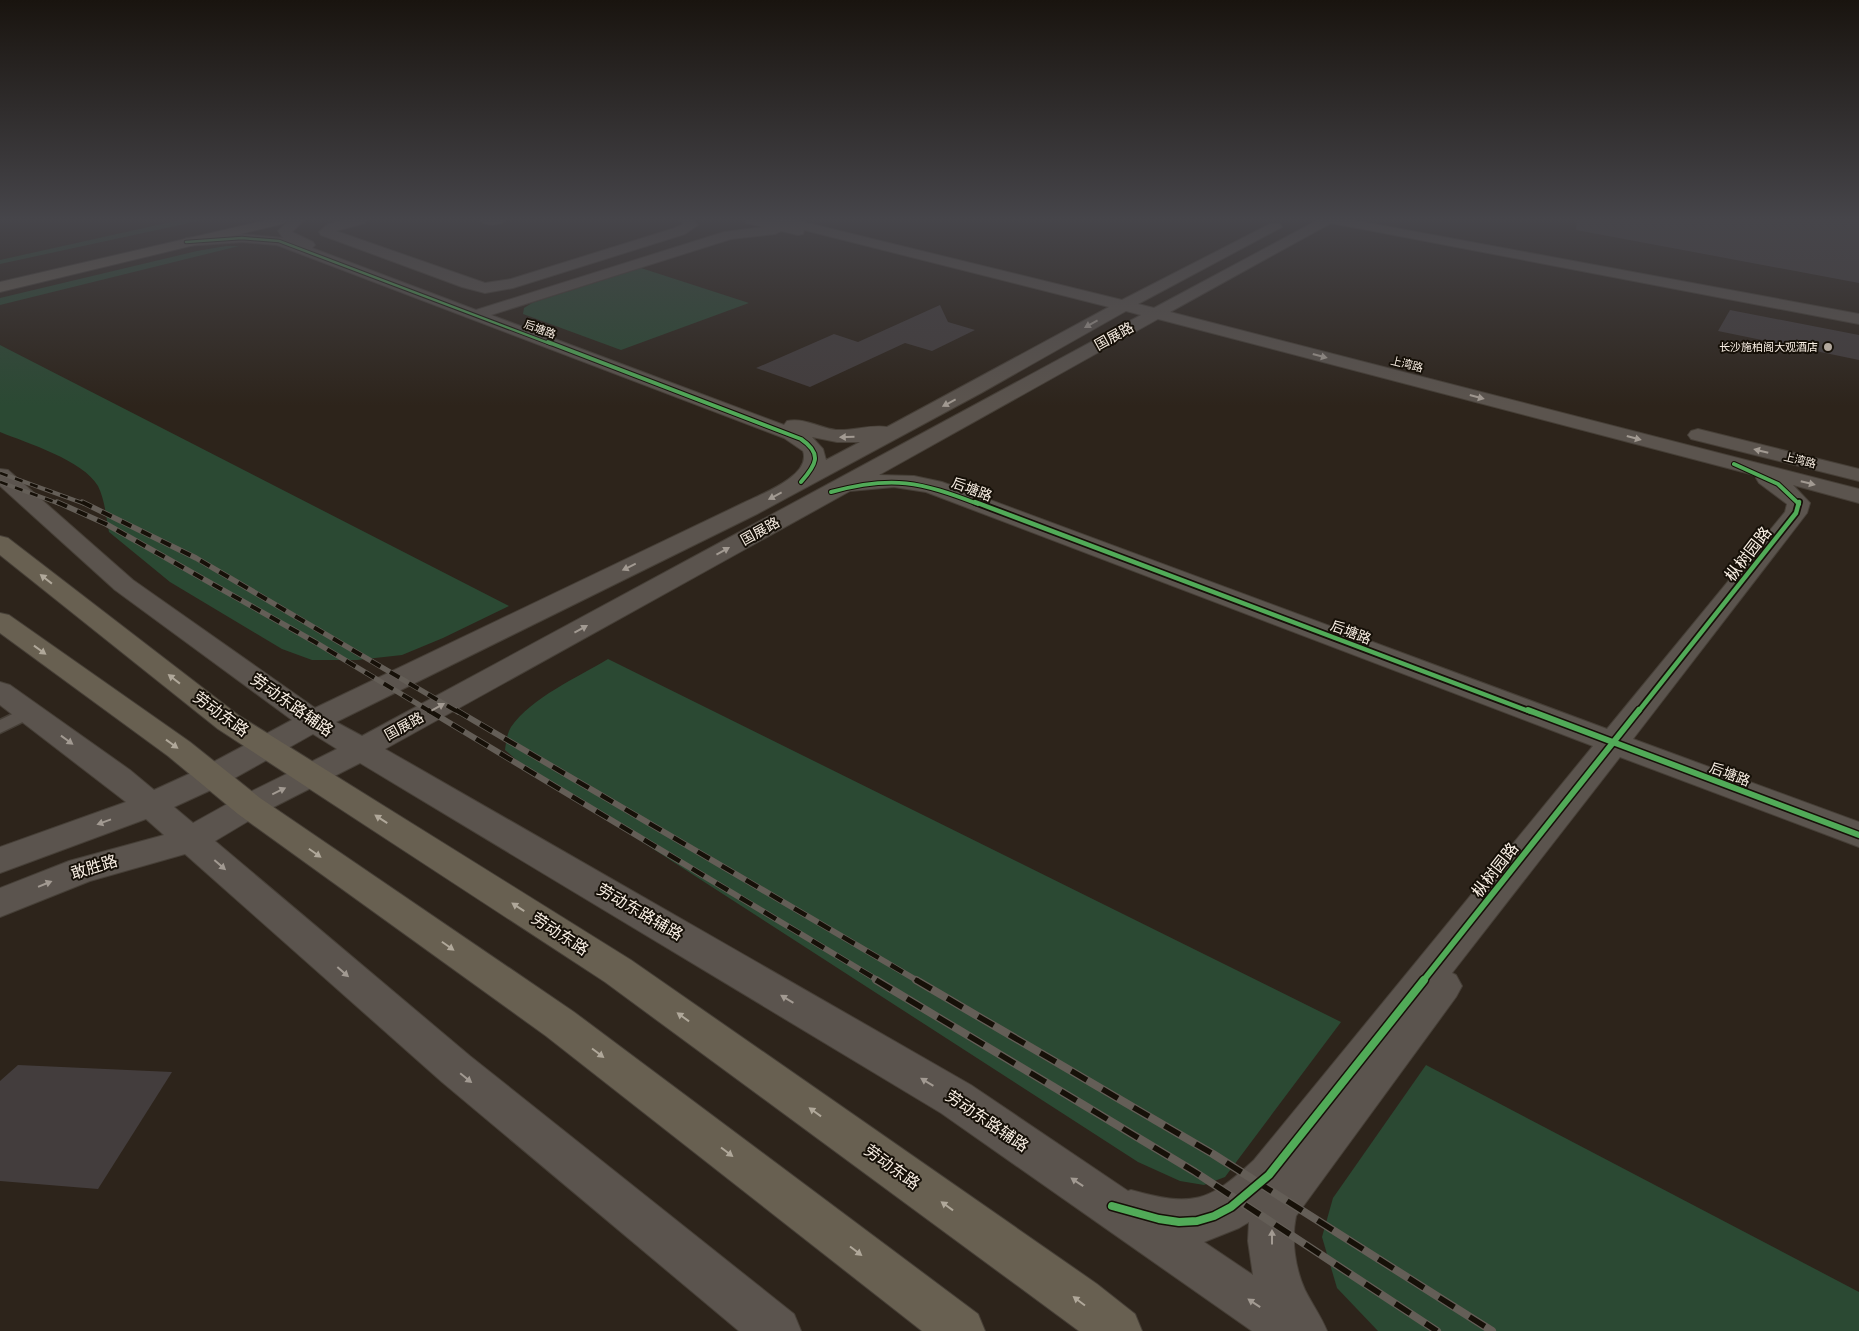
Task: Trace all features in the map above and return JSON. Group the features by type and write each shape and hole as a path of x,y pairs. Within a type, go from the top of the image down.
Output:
{"highway":[{"name":"劳动东路","path":"0,543 228,722 618,971 1072,1296 1118,1331"},
{"path":"0,621 213,776 249,806 560,1024 962,1331"}],"main road":[{"path":"0,287 20,282"}],"street":[{"name":"后塘路","path":"395,282 832,437 862,436 911,423"},
{"name":"后塘路","path":"402,282 804,440 813,447 817,456 815,464 801,482"},
{"path":"462,282 485,288 516,282"},
{"path":"476,311 563,282"},
{"path":"476,311 572,282"},
{"name":"上湾路","path":"1005,282 1070,300 1130,302"},
{"name":"上湾路","path":"1045,282 1617,416"},
{"name":"上湾路","path":"1057,282 1130,302"},
{"name":"国展路","path":"150,805 213,776 314,721 749,509 1169,282"},
{"name":"国展路","path":"190,840 249,806 360,750 1213,282"},
{"path":"1663,282 1859,319"},
{"path":"1687,282 1859,314"},
{"name":"上湾路","path":"1162,310 1859,496"},
{"name":"上湾路","path":"1685,432 1859,475"},
{"name":"后塘路","path":"938,433 921,451 926,466 942,478 1626,738 1859,835"},
{"name":"枞树园路","path":"1303,1331 1287,1304 1276,1273 1270,1237 1274,1212 1296,1177 1799,507 1794,497 1778,484 1734,464"},
{"name":"劳动东路辅路","path":"0,475 124,585 314,721 360,750 956,1099 1294,1331"},
{"name":"后塘路","path":"831,492 862,483 899,480 918,482 934,487 1626,738 1859,816"},
{"name":"枞树园路","path":"1112,1206 1140,1215 1185,1223 1207,1220 1230,1210 1249,1196 1287,1153 1812,510 1834,502 1859,502"},
{"path":"10,710 119,778 456,1069 777,1331"},
{"path":"0,860 150,805"},
{"name":"敢胜路","path":"0,903 81,870 190,840"}],"green space":[{"path":"67,282 93,282 0,305 0,298"},
{"path":"597,282 685,282 749,303 621,350 523,314 524,308 532,303"},
{"path":"0,345 509,606 443,638 402,655 357,660 312,660 282,649 170,582 109,532 104,503 98,486 80,468 54,453 0,432"},
{"path":"608,659 1341,1022 1225,1177 1204,1185 1180,1181 1138,1162 520,763 505,750 511,727 530,707 556,689"},
{"path":"1426,1065 1859,1292 1859,1331 1378,1331 1337,1288 1322,1237 1333,1198"}],"building":[{"path":"940,305 948,322 975,330 932,351 905,343 810,387 756,368 834,334 858,342"},
{"name":"长沙施柏阁大观酒店","path":"1730,310 1859,335 1859,360 1718,331"},
{"path":"18,1065 172,1072 98,1189 0,1181 0,1081"}],"railway":[{"path":"0,473 85,504"},
{"path":"0,482 60,504"},
{"path":"57,502 106,524 315,642 431,712"},
{"path":"82,502 196,558 458,712"},
{"path":"428,710 879,981"},
{"path":"456,710 918,981"},
{"path":"876,980 1195,1172 1437,1331"},
{"path":"916,980 1213,1154 1492,1331"}],"cycle path":[{"path":"388,282 791,434 808,444 815,454 813,466 801,482"},
{"path":"1112,1206 1159,1219 1179,1222 1197,1221 1214,1216 1231,1207 1249,1194 1269,1175 1796,513 1799,503 1786,489 1761,474 1734,464"},
{"path":"831,492 857,485 895,481 934,487 1859,835"}],"place":[{"name":"长沙施柏阁大观酒店","path":"1828,347"}]}
